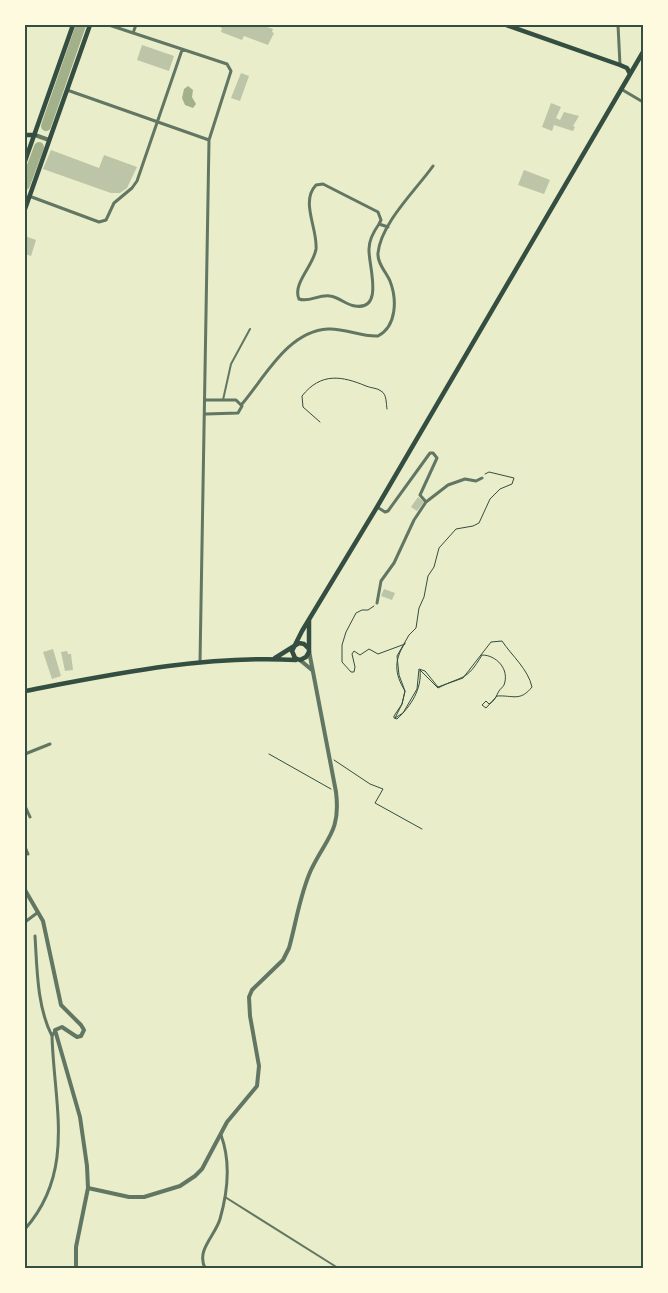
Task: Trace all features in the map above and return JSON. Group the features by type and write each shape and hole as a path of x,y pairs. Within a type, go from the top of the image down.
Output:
{"main road":[{"path":"25,161 73,25"},
{"path":"25,208 90,25"},
{"path":"506,25 627,68 635,66"},
{"path":"300,660 292,654 294,646 309,619 377,507 643,52"},
{"path":"627,68 630,74"},
{"path":"25,135 35,135"},
{"path":"25,691 200,662 274,659 300,660 306,657 308,650 309,619"},
{"path":"274,659 301,643 308,650"}],"street":[{"path":"110,25 227,64 231,68 231,75 209,140 206,414 200,662"},
{"path":"133,33 136,25"},
{"path":"618,25 620,65"},
{"path":"29,196 102,223 108,218 117,200 132,188 140,170 182,50"},
{"path":"621,89 643,102"},
{"path":"67,90 209,140"},
{"path":"35,135 49,140"},
{"path":"206,414 238,413 242,409 242,404 278,359 303,338 327,329 378,336 387,329 394,310 394,297 390,281 377,256 388,227 433,166"},
{"path":"324,184 378,212 381,220 379,224 372,235 369,246 373,282 373,292 369,302 363,306 356,307 330,296 306,300 300,299 298,290 311,266 316,248 309,200 316,185 324,184"},
{"path":"379,224 388,227"},
{"path":"206,400 236,400 242,404"},
{"path":"377,507 385,512 388,511 426,457 434,453 437,458 420,495 426,502"},
{"path":"377,604 381,581 394,563 414,520 426,502 448,485 465,479 476,482 482,478"},
{"path":"88,1188 137,1198 180,1186 195,1176 202,1168 214,1151 227,1122 257,1086 259,1066 250,1016 249,997 252,990 283,960 289,948 310,871 336,825 338,816 330,758 308,650"},
{"path":"300,660 314,672"},
{"path":"25,754 50,744"},
{"path":"25,806 30,817"},
{"path":"25,847 28,854"},
{"path":"25,890 38,912 46,931 61,1005 84,1030 81,1036 77,1037 62,1026 55,1030 52,1036"},
{"path":"25,922 38,912"},
{"path":"25,1229 49,1194 56,1160 58,1100 52,1036 45,1023 42,1008 36,936"},
{"path":"55,1030 80,1117 87,1166 88,1188 76,1248 76,1268"},
{"path":"205,1268 202,1262 202,1254 216,1229 224,1197 228,1164 220,1134"}],"lane":[{"path":"223,400 231,364 250,329"},
{"path":"224,1197 338,1268"}],"path":[{"path":"320,422 303,407 302,396 309,387 340,376 382,391 386,398 386,409"},
{"path":"405,643 397,656 399,675 406,691 402,704 395,718 403,713 417,689 419,669 425,671 438,687 449,681 462,678 490,642 502,641 518,660 520,668 529,676 532,687 526,695 517,699 497,696 493,702 486,708 482,705 486,701 489,704 493,702 504,684 504,672 499,660 491,655 482,655 474,668 463,678 438,688 420,670 418,690 404,713 397,719 394,718 402,704 405,691 398,675 396,656 405,643 416,628 419,608 424,598 428,576 434,567 439,548 456,529 479,523 490,499 500,489 512,484 514,478 489,472 482,478"},
{"path":"377,604 368,610 356,613 346,632 342,646 342,662 351,672 354,672 355,663 352,659 354,652 360,655 369,649 378,654 405,643"},
{"path":"269,754 336,792"},
{"path":"330,758 370,784 383,789 374,803 422,829"}],"shaded area":[{"path":"188,86 193,90 192,97 196,104 193,108 185,105 182,98 184,89"}],"building":[{"path":"215,25 261,25 273,29 272,32 274,33 268,45 244,36 242,40 221,32 222,28"},
{"path":"142,45 174,56 169,71 137,60"},
{"path":"241,73 249,76 240,101 231,98"},
{"path":"551,103 561,107 556,118 560,120 564,112 579,116 573,126 575,127 573,131 554,125 552,131 542,127"},
{"path":"51,150 99,168 104,155 137,167 127,188 120,193 111,193 43,169"},
{"path":"524,170 550,180 544,194 518,185"},
{"path":"25,236 36,240 31,256 25,254"},
{"path":"418,497 424,502 417,511 411,507"},
{"path":"384,589 395,593 392,600 381,596"},
{"path":"53,649 61,676 52,679 43,652"},
{"path":"67,651 68,654 71,654 73,670 65,671 61,652"}],"waterway":[{"path":"46,126 81,25"},
{"path":"25,185 39,147"}]}
